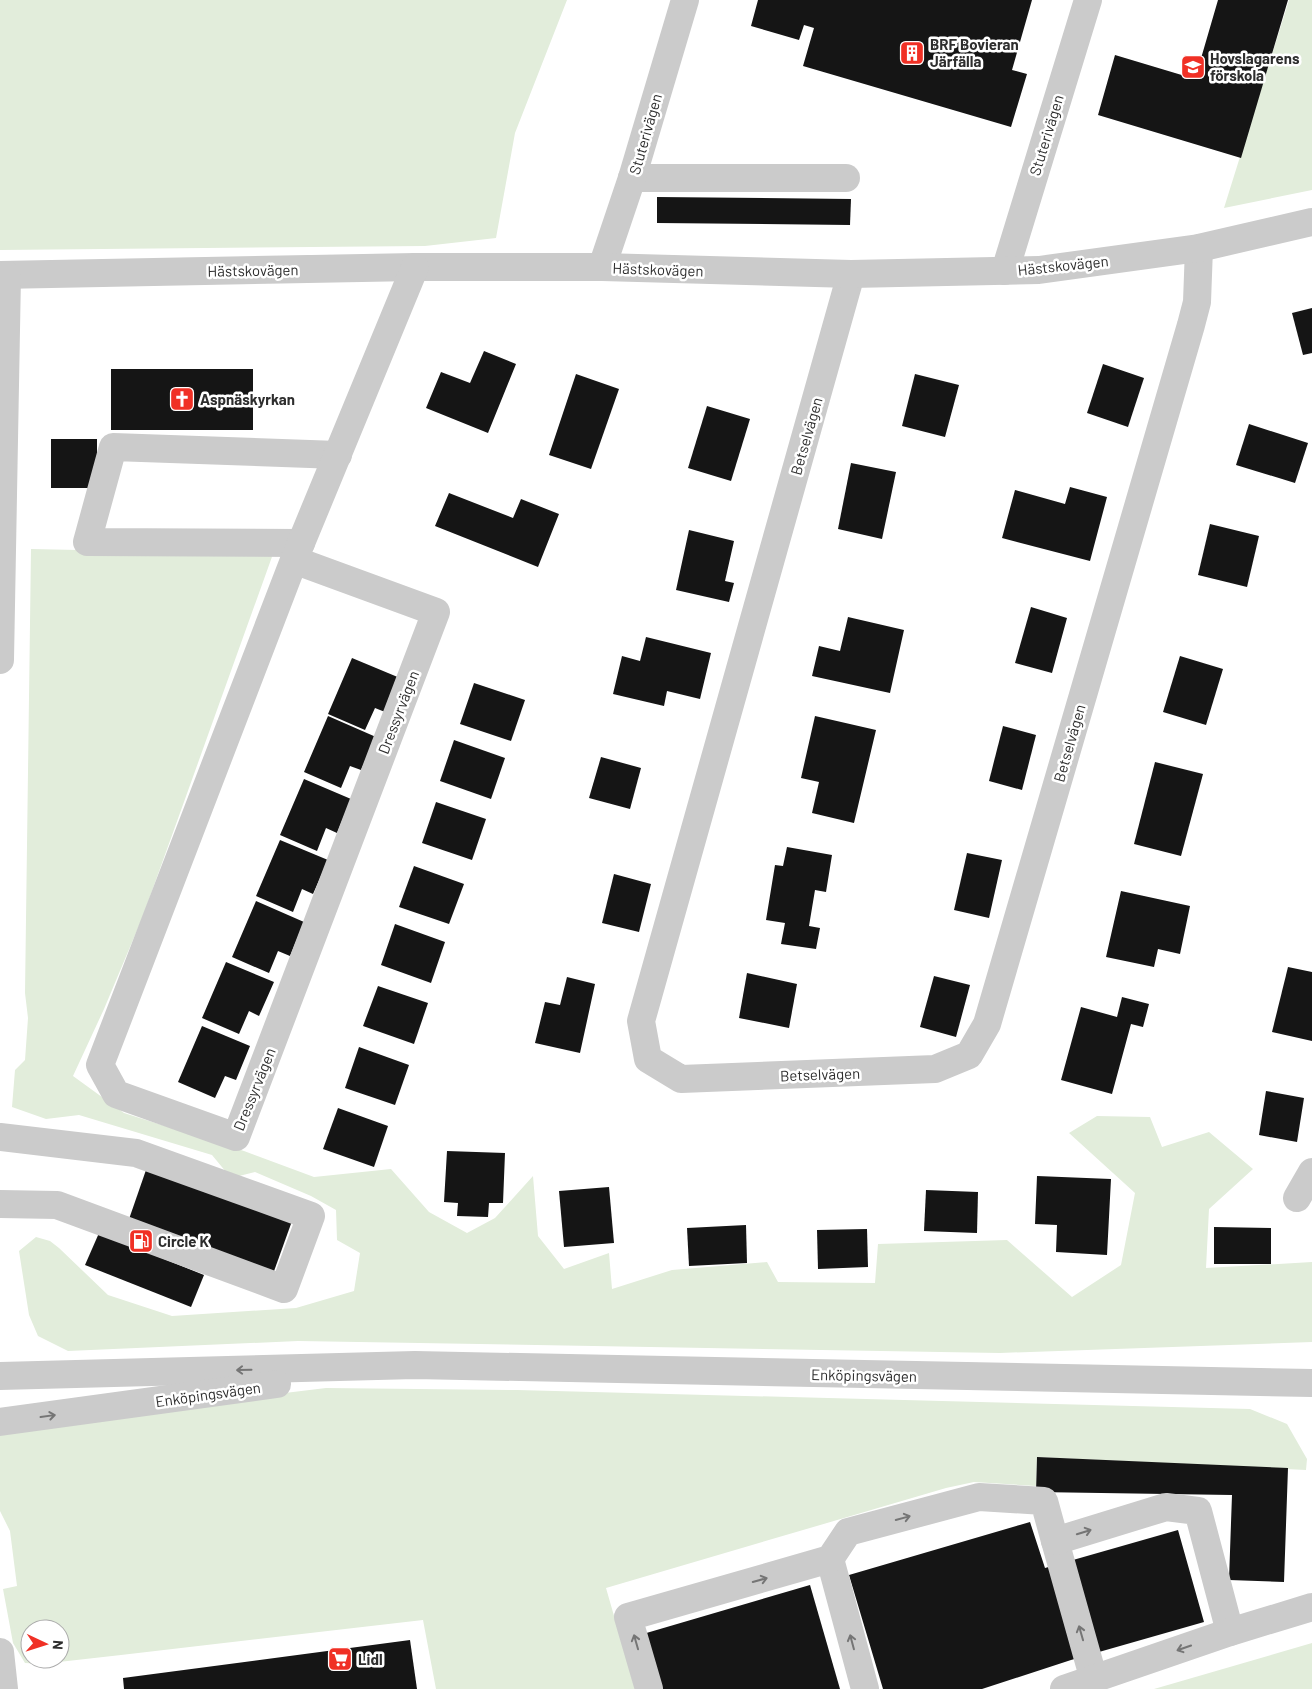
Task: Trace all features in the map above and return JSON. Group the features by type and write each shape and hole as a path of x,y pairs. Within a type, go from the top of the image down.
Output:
{"street":[{"name":"Stuterivägen","path":"602,267 632,178 685,0"},
{"name":"Stuterivägen","path":"1005,271 1088,0"},
{"path":"632,178 846,178"},
{"name":"Hästskovägen","path":"4,275 415,266 602,267 851,274 1039,270 1199,248 1312,222"},
{"name":"Betselvägen","path":"851,274 641,1021 648,1059 680,1079 935,1069 968,1055 987,1024 1191,325 1197,302 1199,248"},
{"name":"Dressyrvägen","path":"298,552 436,612 236,1137 116,1094 100,1065 298,552 415,266"},
{"path":"0,660 4,275"},
{"path":"298,552 87,542 113,447 338,455"},
{"path":"0,1137 136,1153 311,1216 284,1289 57,1204 0,1204"},
{"path":"1297,1198 1312,1172"},
{"name":"Enköpingsvägen","path":"0,1422 415,1365"},
{"name":"Enköpingsvägen","path":"0,1376 415,1365 1312,1383"},
{"path":"649,1689 628,1617 830,1560 848,1532 978,1497 1044,1501 1094,1680"},
{"path":"1055,1541 1166,1507 1198,1511 1230,1632"},
{"path":"830,1560 865,1689"},
{"path":"1064,1689 1230,1632 1312,1607"},
{"path":"0,1652 4,1689"}],"green space":[{"path":"0,0 567,0 515,133 496,238 425,246 0,250"},
{"path":"1289,0 1312,0 1312,190 1224,208"},
{"path":"31,549 273,554 143,916 104,1009 73,1076 124,1113 244,1151 314,1177 391,1169 429,1212 467,1233 495,1218 533,1176 538,1236 564,1269 609,1253 612,1289 672,1270 767,1262 778,1282 875,1283 878,1244 1007,1240 1072,1297 1121,1265 1135,1193 1069,1133 1097,1116 1150,1117 1162,1147 1209,1132 1253,1169 1209,1209 1206,1268 1312,1262 1312,1342 1000,1353 298,1341 68,1351 38,1336 29,1315 19,1251 36,1237 50,1241 59,1248 108,1295 172,1316 296,1308 354,1291 360,1253 337,1240 336,1210 311,1196 255,1172 231,1178 212,1155 79,1115 46,1119 12,1107 15,1070 25,1060 28,1018 25,993"},
{"path":"326,1388 517,1390 1250,1409 1287,1424 1307,1459 1306,1470 1037,1457 1036,1486 974,1482 946,1488 606,1588 635,1689 436,1689 423,1620 70,1661 70,1619 20,1619 20,1655 13,1643 3,1589 17,1586 10,1531 0,1511 0,1435 171,1407"},
{"path":"1312,1643 1312,1689 1154,1689"}],"building":[{"name":"BRF Bovieran Järfälla","path":"758,0 1032,0 1012,70 1027,74 1011,127 803,66 814,28 804,25 799,40 751,26"},
{"path":"1218,0 1288,0 1241,158 1098,115 1115,55 1195,79"},
{"path":"657,197 851,199 850,225 657,223"},
{"path":"1312,308 1312,353 1303,355 1292,313"},
{"path":"484,351 516,364 488,433 426,408 441,372 470,383"},
{"path":"1103,364 1144,378 1128,427 1087,413"},
{"name":"Aspnäskyrkan","path":"111,369 253,369 253,430 111,430"},
{"path":"576,374 619,389 591,469 549,455"},
{"path":"915,374 959,385 945,437 902,426"},
{"path":"707,406 750,419 731,481 688,468"},
{"path":"1249,424 1308,443 1295,483 1236,465"},
{"path":"51,439 97,439 97,488 51,488"},
{"path":"851,463 896,472 882,539 838,529"},
{"path":"1070,487 1107,497 1090,561 1002,538 1015,490 1065,504"},
{"path":"449,493 513,518 521,499 559,514 538,567 435,526"},
{"path":"1210,524 1259,536 1247,587 1198,575"},
{"path":"689,530 734,541 725,581 734,583 729,602 676,590"},
{"path":"1031,607 1067,618 1052,673 1015,663"},
{"path":"848,617 904,630 890,693 812,676 819,646 840,651"},
{"path":"646,637 711,653 700,699 667,691 664,706 613,694 622,656 640,661"},
{"path":"1180,656 1223,669 1206,725 1163,712"},
{"path":"352,658 400,678 385,712 375,708 365,730 328,714"},
{"path":"474,683 525,700 511,741 460,724"},
{"path":"328,716 376,737 361,770 350,766 341,788 304,772"},
{"path":"815,716 876,730 854,823 812,813 819,782 801,778"},
{"path":"1003,726 1036,735 1022,790 989,781"},
{"path":"454,740 505,758 491,799 440,781"},
{"path":"601,757 641,768 630,809 589,798"},
{"path":"1155,762 1203,774 1181,856 1134,844"},
{"path":"304,779 351,799 337,833 326,828 317,851 280,835"},
{"path":"436,802 486,819 472,860 422,843"},
{"path":"280,840 328,860 313,894 302,889 293,912 256,896"},
{"path":"787,847 832,855 826,892 815,890 809,926 820,928 816,949 781,944 785,923 766,920 775,865 783,866"},
{"path":"967,853 1002,860 989,918 954,910"},
{"path":"414,866 464,884 449,924 399,907"},
{"path":"614,874 651,884 639,932 602,923"},
{"path":"1121,891 1190,906 1180,954 1158,949 1154,967 1106,957"},
{"path":"256,901 304,922 290,956 278,951 269,973 232,957"},
{"path":"395,924 445,942 431,983 381,965"},
{"path":"226,962 274,982 259,1016 249,1011 239,1034 202,1018"},
{"path":"1288,967 1312,972 1312,1041 1272,1032"},
{"path":"747,973 797,984 789,1028 739,1018"},
{"path":"934,976 970,985 956,1037 920,1027"},
{"path":"567,977 595,984 580,1053 535,1043 545,1002 560,1005"},
{"path":"378,986 428,1003 414,1044 363,1026"},
{"path":"1122,997 1149,1004 1143,1027 1131,1024 1112,1094 1061,1080 1081,1007 1117,1017"},
{"path":"202,1026 250,1046 236,1080 225,1076 215,1098 178,1082"},
{"path":"359,1047 409,1065 395,1105 345,1088"},
{"path":"1266,1091 1304,1098 1297,1142 1259,1135"},
{"path":"338,1108 388,1126 374,1167 323,1149"},
{"path":"447,1151 505,1153 503,1203 489,1203 488,1217 457,1216 458,1203 444,1202"},
{"path":"146,1170 292,1221 273,1274 128,1222"},
{"path":"1037,1176 1111,1179 1107,1255 1056,1252 1057,1225 1035,1224"},
{"path":"609,1187 614,1243 564,1247 559,1191"},
{"path":"926,1190 978,1192 977,1233 924,1231"},
{"path":"746,1225 747,1263 689,1266 687,1228"},
{"path":"1214,1227 1271,1228 1271,1264 1214,1264"},
{"path":"867,1229 868,1267 818,1269 817,1230"},
{"path":"99,1233 204,1275 191,1307 85,1265"},
{"path":"1037,1457 1288,1468 1284,1582 1229,1580 1232,1495 1036,1492"},
{"path":"1030,1522 1045,1568 1178,1530 1204,1622 1071,1660 982,1689 883,1689 849,1575"},
{"path":"810,1585 840,1689 659,1689 643,1634"},
{"name":"Lidl","path":"410,1640 417,1689 124,1689 123,1678"}],"place":[{"name":"BRF Bovieran Järfälla","path":"912,53"},
{"name":"Hovslagarens förskola","path":"1193,67"},
{"name":"Aspnäskyrkan","path":"182,399"},
{"name":"Circle K","path":"141,1241"},
{"name":"Lidl","path":"340,1659"}]}
